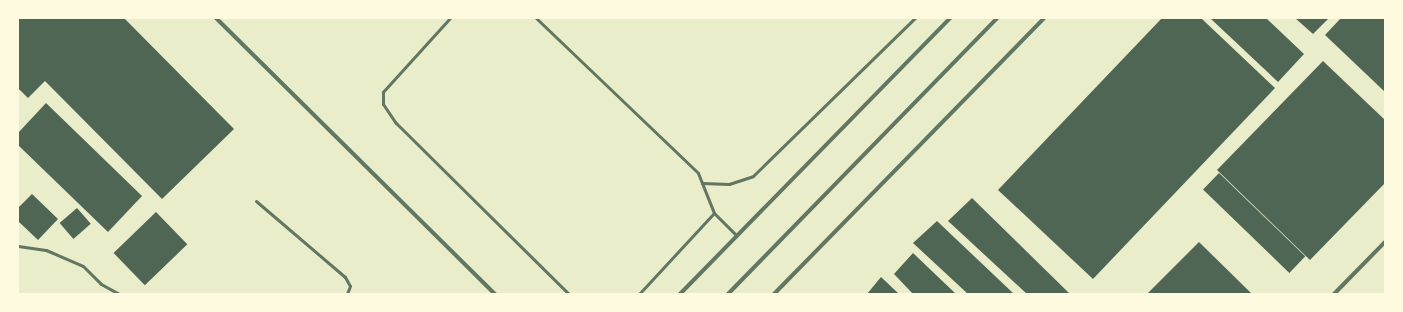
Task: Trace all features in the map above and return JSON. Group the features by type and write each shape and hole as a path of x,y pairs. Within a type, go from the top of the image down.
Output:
{"street":[{"path":"216,18 495,294"},
{"path":"680,294 736,235 950,18"},
{"path":"728,294 997,18"},
{"path":"774,294 1044,18"},
{"path":"1334,294 1385,242"}],"lane":[{"path":"450,18 383,92 383,104 396,123 569,294"},
{"path":"536,18 698,173 714,213 736,235"},
{"path":"702,183 729,184 753,176 915,18"},
{"path":"256,201 345,277 350,286 347,294"},
{"path":"639,294 714,213"},
{"path":"18,246 46,250 83,266 101,284 119,294"}],"building":[{"path":"18,18 124,18 234,129 162,199 45,81 28,98 18,88"},
{"path":"1162,18 1201,18 1275,88 1093,279 998,190"},
{"path":"1210,18 1266,18 1304,54 1278,82"},
{"path":"1295,18 1329,18 1313,34"},
{"path":"1341,18 1385,18 1385,92 1325,35"},
{"path":"1323,61 1385,120 1385,183 1310,260 1217,170"},
{"path":"46,103 142,196 108,232 18,145 18,133"},
{"path":"1219,173 1305,256 1289,273 1203,190"},
{"path":"32,194 58,219 38,240 18,221 18,208"},
{"path":"972,198 1069,293 1027,294 948,221"},
{"path":"77,208 91,224 73,239 60,223"},
{"path":"156,212 187,244 145,285 114,253"},
{"path":"937,221 1014,294 968,294 913,243"},
{"path":"1199,242 1252,294 1147,294"},
{"path":"913,253 956,294 913,294 894,274"},
{"path":"881,277 899,294 867,294"}]}
